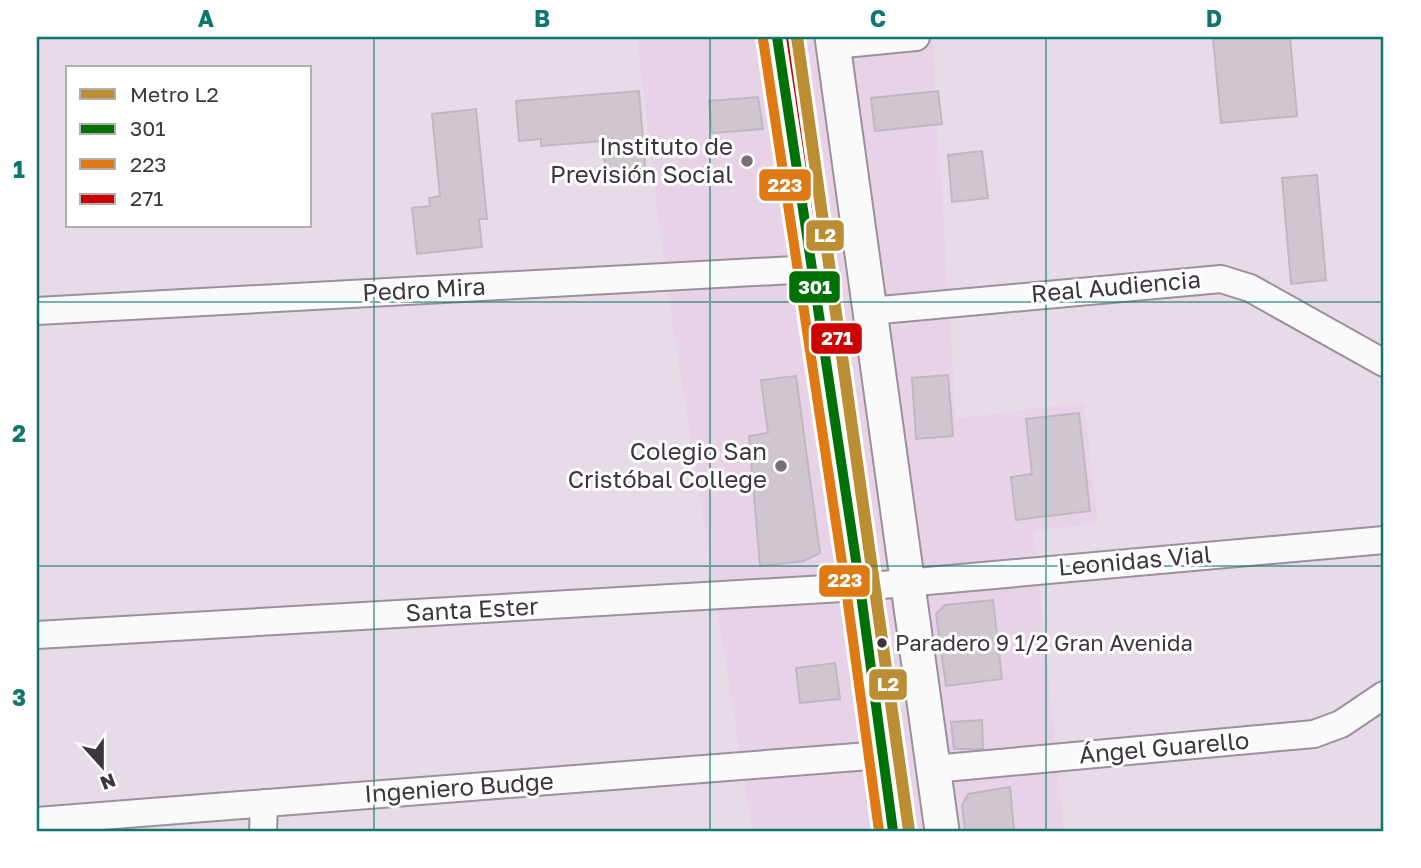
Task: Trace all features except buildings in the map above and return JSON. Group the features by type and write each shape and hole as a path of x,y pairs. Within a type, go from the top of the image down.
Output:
{"main road":[{"path":"777,37 860,587 893,831"},
{"path":"833,41 942,831"}],"street":[{"path":"833,41 916,37"},
{"name":"Pedro Mira","path":"37,311 812,269"},
{"name":"Real Audiencia","path":"870,311 1222,279 1250,288 1384,363"},
{"name":"Leonidas Vial","path":"906,581 1377,536"},
{"name":"Santa Ester","path":"37,635 860,587 906,581"},
{"name":"Ángel Guarello","path":"933,769 1314,734 1341,724 1384,695"},
{"name":"Ingeniero Budge","path":"37,821 111,823 264,803 882,755"},
{"path":"263,831 264,803"}],"shaded area":[{"path":"637,37 932,37 956,419 1084,402 1098,523 1034,531 1064,831 752,831 664,267"}],"metro line":[{"name":"L2","path":"797,37 909,831"}],"transit line":[{"name":"301","path":"777,37 860,587 893,831"},
{"name":"271","path":"791,37 874,585 907,829"},
{"name":"223","path":"763,39 846,589 879,831"}],"place":[{"name":"Instituto de Previsión Social","path":"747,161"},
{"name":"Colegio San Cristóbal College","path":"781,466"},
{"name":"Paradero 9 1/2 Gran Avenida","path":"882,643"}]}
